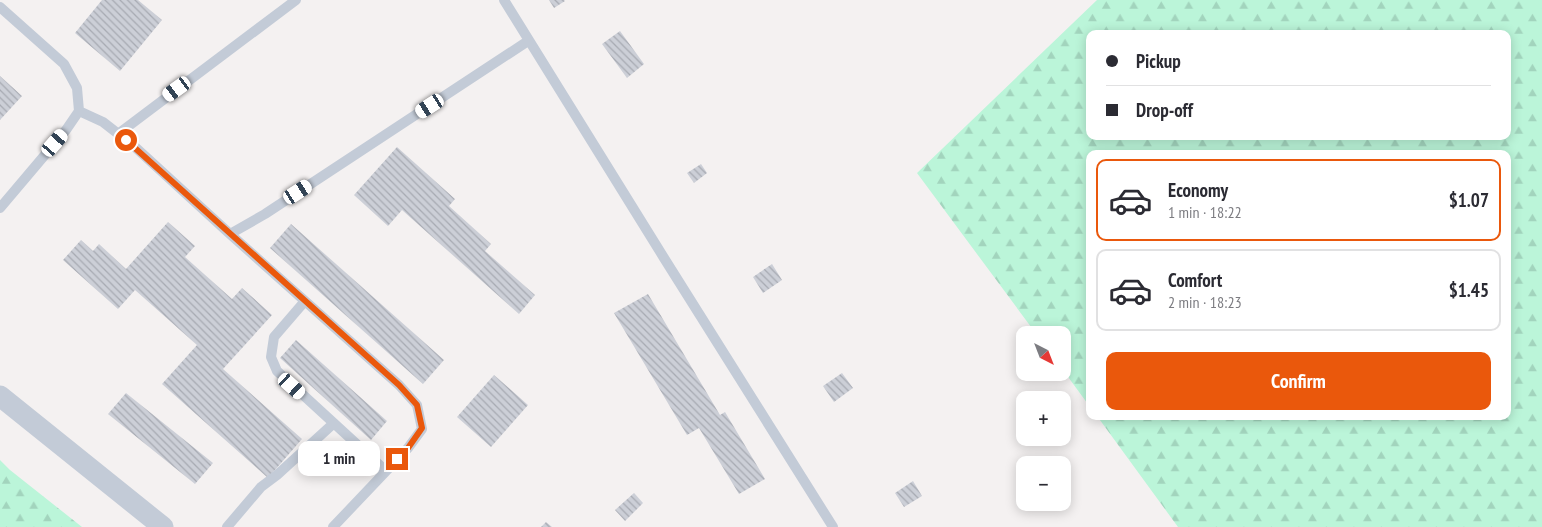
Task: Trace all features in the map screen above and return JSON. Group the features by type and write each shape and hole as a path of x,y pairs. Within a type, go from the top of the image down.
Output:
{"street":[{"path":"0,396 163,527"}],"lane":[{"path":"118,134 296,0"},
{"path":"504,0 833,527"},
{"path":"0,7 64,64 77,88 79,111 66,130 0,208"},
{"path":"230,234 265,214 528,41"},
{"path":"79,111 103,122 118,134 399,385 417,405 422,428 408,448 333,527"},
{"path":"305,301 274,337 271,357 276,371 386,470"},
{"path":"227,527 261,487 277,475 334,423"}],"green space":[{"path":"1097,0 1542,0 1542,527 1178,527 1100,420 1511,420 1511,150 1086,150 1086,402 1071,381 1071,326 1030,326 917,173"},
{"path":"0,460 10,470 82,527 0,527"}],"building":[{"path":"102,0 138,0 162,20 120,71 75,33"},
{"path":"549,0 564,0 565,1 554,8"},
{"path":"620,31 644,64 627,78 602,44"},
{"path":"0,76 22,96 0,120"},
{"path":"397,147 455,199 449,206 491,244 485,251 535,295 519,314 402,210 388,226 354,195"},
{"path":"701,164 707,173 694,183 687,173"},
{"path":"168,222 195,246 185,257 232,299 242,288 272,315 223,369 302,439 268,478 162,384 197,345 135,290 118,309 63,260 81,240 93,251 99,244 126,269"},
{"path":"291,224 444,360 423,384 270,248"},
{"path":"772,264 782,280 763,293 753,277"},
{"path":"648,294 720,415 725,412 765,479 739,494 699,428 687,435 614,313"},
{"path":"296,340 387,421 371,440 280,358"},
{"path":"842,373 853,388 834,402 823,386"},
{"path":"494,375 528,405 491,447 457,417"},
{"path":"126,393 213,463 195,484 108,414"},
{"path":"913,481 922,496 904,507 895,493"},
{"path":"634,493 643,503 625,521 615,510"},
{"path":"546,522 552,527 541,527"}],"route":[{"path":"126,140 399,385 417,405 422,428 408,448 397,459"}]}
